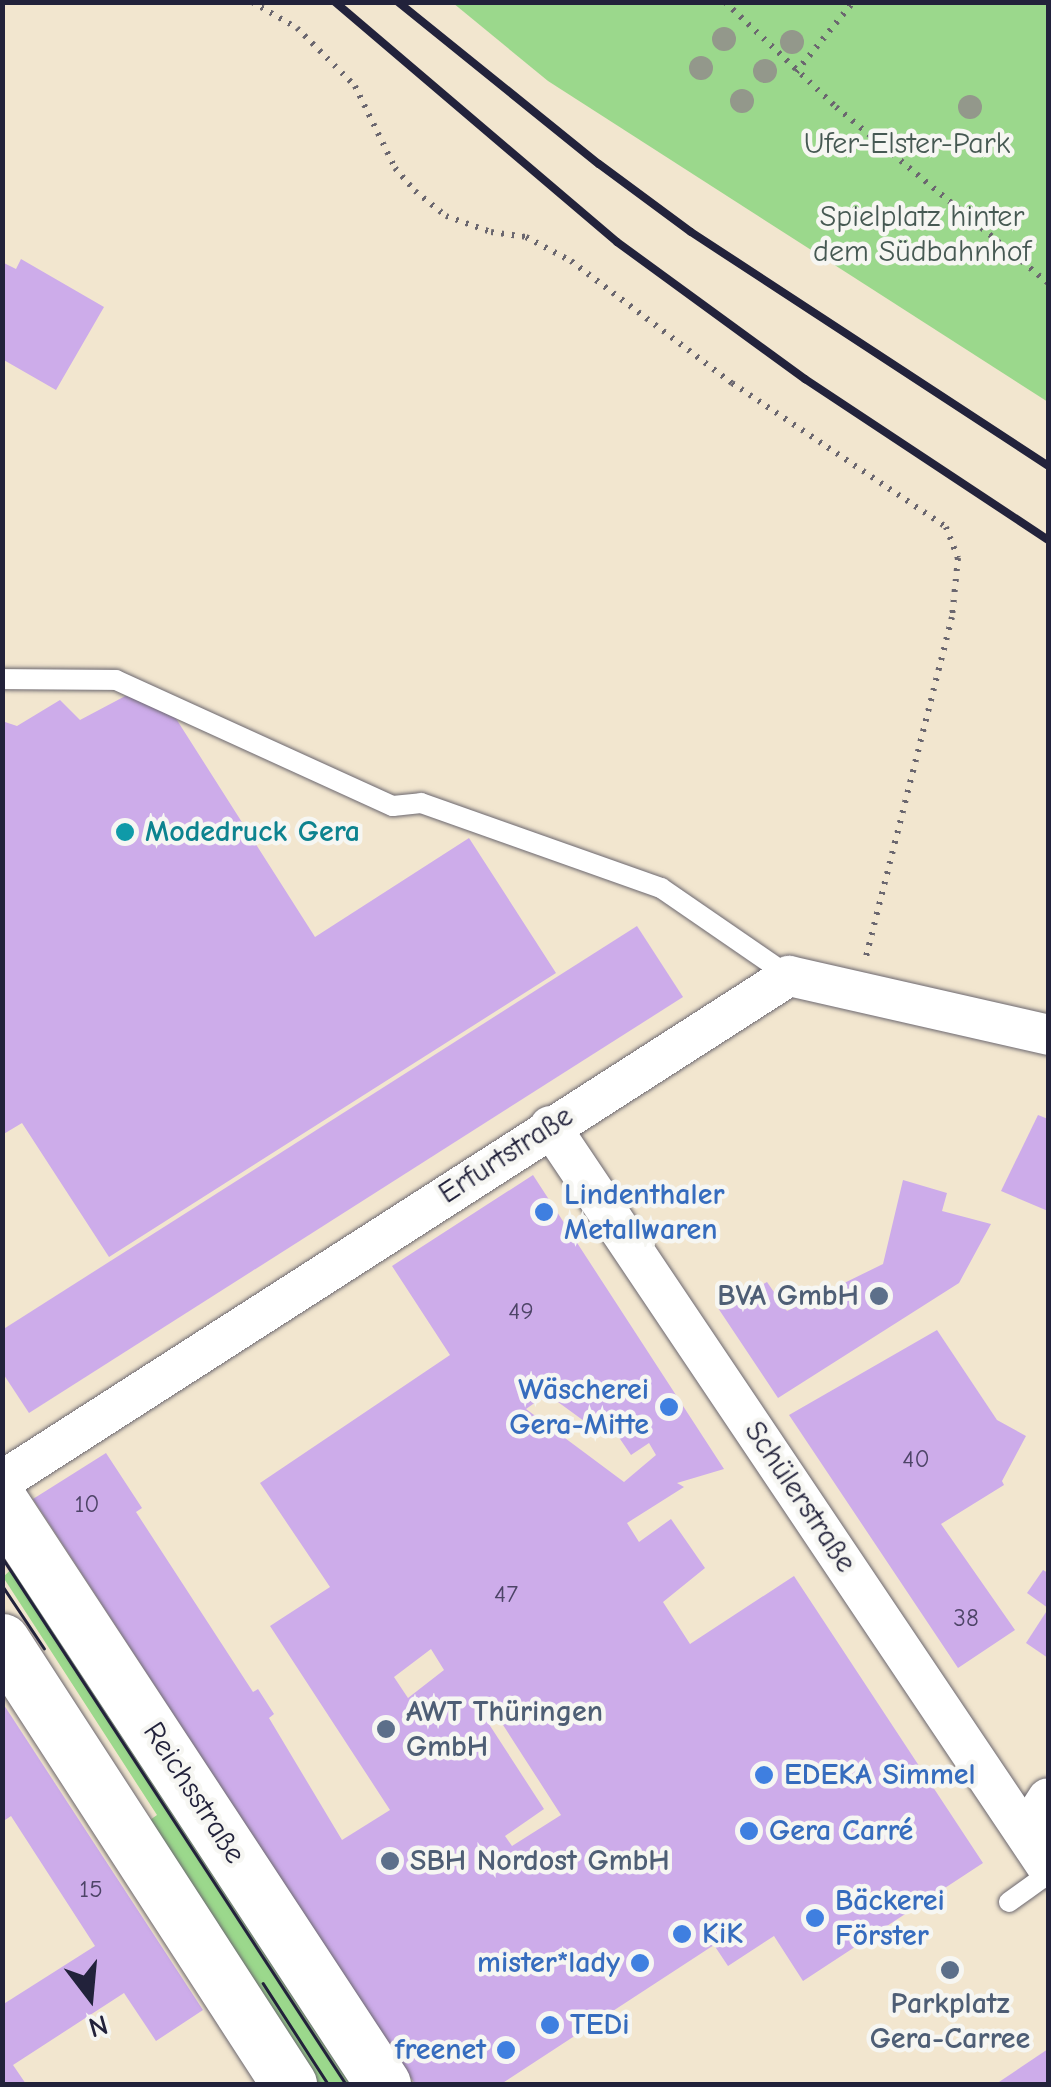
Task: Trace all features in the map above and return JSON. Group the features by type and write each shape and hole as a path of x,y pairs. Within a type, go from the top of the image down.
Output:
{"main road":[{"name":"Reichsstraße","path":"2,1504 383,2084"},
{"path":"2,1641 289,2084"}],"street":[{"path":"789,976 1048,1035"},
{"name":"Erfurtstraße","path":"2,1482 550,1126 789,976"},
{"name":"Schülerstraße","path":"550,1126 1026,1832 1048,1871"},
{"path":"1026,1832 1048,1798"}],"lane":[{"path":"2,679 116,680 393,806 421,804 660,888 789,976"},
{"path":"1009,1902 1048,1871"}],"path":[{"path":"252,2 296,28 354,86 395,168 415,192 446,216 491,232 526,237 571,261 732,383 946,527 958,558 952,617 857,992"},
{"path":"724,2 796,72 1048,283"},
{"path":"796,72 853,2"}],"green space":[{"name":"Ufer-Elster-Park","path":"453,3 1048,3 1048,402 548,81"},
{"path":"16,1565 371,2084 305,2084 140,1827 157,1815 3,1577"}],"building":[{"path":"21,259 104,307 56,390 2,359 2,262 16,269"},
{"path":"131,693 175,717 315,937 469,838 556,973 109,1257 22,1123 2,1135 2,721 17,726 60,700 80,720"},
{"path":"637,926 683,997 29,1413 2,1372 2,1330"},
{"path":"1038,1115 1048,1119 1048,1211 1001,1191"},
{"path":"533,1175 724,1469 677,1483 684,1487 627,1523 639,1542 671,1519 705,1568 663,1602 690,1644 794,1576 983,1863 803,1981 774,1936 728,1966 714,1945 501,2084 415,2084 33,1499 106,1453 142,1508 136,1512 253,1692 258,1689 274,1714 269,1718 342,1840 390,1810 270,1626 330,1587 260,1483 450,1355 392,1266","holes":["547,1394 595,1429 607,1420 631,1455 649,1443 656,1455 624,1482 526,1409","431,1649 444,1670 408,1698 394,1677","494,1711 561,1815 512,1846 505,1836 544,1809 485,1718"]},
{"name":"BVA GmbH","path":"903,1180 947,1193 942,1211 991,1224 959,1283 778,1398 718,1308 767,1282 787,1311 883,1264"},
{"path":"937,1330 997,1420 1026,1436 1002,1481 1004,1485 941,1524 1015,1630 958,1668 789,1415"},
{"path":"1043,1570 1048,1573 1048,1608 1027,1593"},
{"path":"1048,1609 1048,1658 1026,1643"},
{"path":"2,1702 203,2010 156,2041 124,1993 13,2065 26,2084 2,2084 2,2005 95,1946 11,1816 2,1822"},
{"path":"1048,2049 1048,2084 996,2084"}],"tram line":[{"path":"2,1557 346,2084"},
{"path":"2,1585 44,1648"},
{"path":"263,1983 328,2084"}],"railway":[{"path":"335,2 617,242 805,379 1048,540"},
{"path":"398,2 599,164 691,232 1048,466"}],"place":[{"name":"Modedruck Gera","path":"125,832"},
{"name":"Lindenthaler Metallwaren","path":"544,1212"},
{"name":"BVA GmbH","path":"879,1296"},
{"name":"Wäscherei Gera-Mitte","path":"669,1407"},
{"name":"AWT Thüringen GmbH","path":"386,1729"},
{"name":"EDEKA Simmel","path":"764,1775"},
{"name":"Gera Carré","path":"749,1831"},
{"name":"SBH Nordost GmbH","path":"390,1861"},
{"name":"Bäckerei Förster","path":"815,1918"},
{"name":"KiK","path":"682,1934"},
{"name":"mister*lady","path":"640,1963"},
{"name":"Parkplatz Gera-Carree","path":"950,1970"},
{"name":"TEDi","path":"550,2025"},
{"name":"freenet","path":"506,2050"}],"park label":[{"name":"Spielplatz hinter dem Südbahnhof","path":"922,234"}]}
